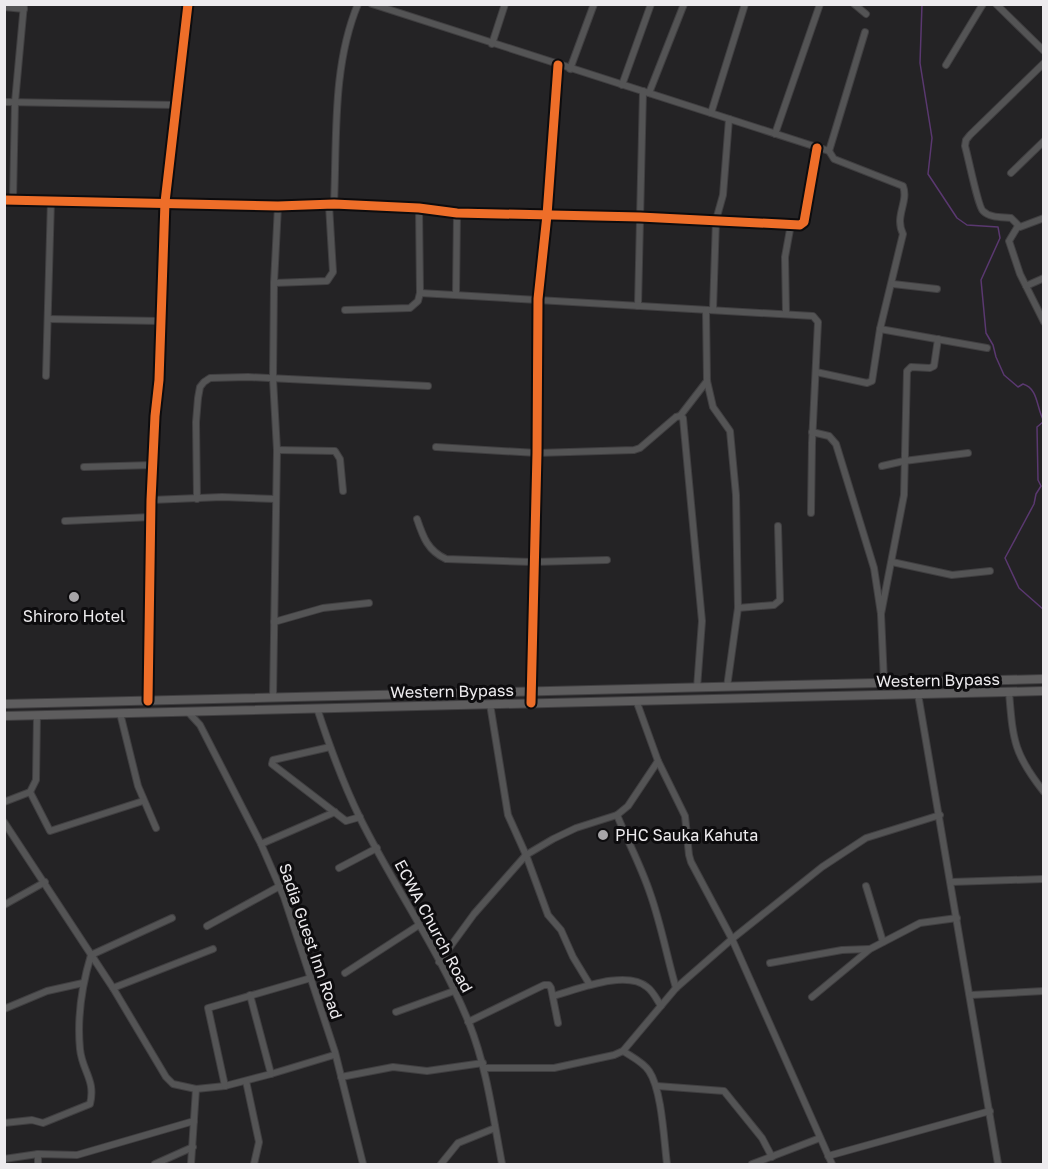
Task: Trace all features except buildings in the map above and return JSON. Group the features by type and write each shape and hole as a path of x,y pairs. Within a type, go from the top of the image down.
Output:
{"main road":[{"name":"Western Bypass","path":"4,704 1044,679"},
{"name":"Western Bypass","path":"4,716 1044,691"}],"street":[{"path":"148,700 151,500 159,380 165,202 188,4"},
{"path":"274,283 327,281 333,272 332,205 338,106 344,50 350,23 358,4"},
{"path":"372,4 829,151 834,159 900,184 904,189 899,224 903,234 893,284 880,329 871,382 816,372"},
{"path":"492,44 505,4"},
{"path":"570,69 594,4"},
{"path":"622,85 651,4"},
{"path":"638,306 646,92 684,4"},
{"path":"711,113 745,4"},
{"path":"775,134 820,4"},
{"path":"854,4 866,14"},
{"path":"946,65 983,4"},
{"path":"996,4 1044,51"},
{"path":"4,7 24,7 15,102 13,200"},
{"path":"829,151 865,32"},
{"path":"1044,63 966,140 965,146 980,208 984,213 1011,218 1017,226 1023,227 1044,218"},
{"path":"531,703 538,299 547,215 558,65"},
{"path":"4,102 176,105"},
{"path":"727,687 738,608 736,495 730,431 713,407 707,381 716,220 723,195 729,119"},
{"path":"1011,173 1044,141"},
{"path":"4,200 278,206 332,205 419,208 457,213 640,217 800,225 804,222 817,148"},
{"path":"46,376 51,200"},
{"path":"273,698 277,450 273,380 278,206"},
{"path":"345,310 410,308 418,301 420,293 419,208"},
{"path":"456,295 457,213"},
{"path":"786,314 784,257 791,224"},
{"path":"1017,226 1010,241 1020,274 1044,322"},
{"path":"1026,286 1044,278"},
{"path":"893,284 938,289"},
{"path":"420,293 813,316 817,319 811,513"},
{"path":"48,319 160,321"},
{"path":"880,329 987,348"},
{"path":"881,614 904,495 907,371 911,367 930,368 934,366 938,339"},
{"path":"197,499 196,422 200,387 210,378 248,377 428,386"},
{"path":"436,447 537,453 634,450 640,448 680,416 707,381"},
{"path":"680,416 684,423 702,621 697,688"},
{"path":"812,432 829,436 836,444 874,568 881,614 884,682"},
{"path":"277,450 335,451 340,459 343,491"},
{"path":"882,466 968,453"},
{"path":"84,467 153,465"},
{"path":"151,500 222,496 276,499"},
{"path":"65,521 151,516"},
{"path":"417,519 427,544 437,555 446,559 533,562 607,560"},
{"path":"738,608 774,605 780,600 778,526"},
{"path":"892,562 952,575 990,571"},
{"path":"274,622 323,608 369,603"},
{"path":"1009,692 1013,737 1017,752 1044,792"},
{"path":"918,694 998,1164"},
{"path":"636,700 658,760 685,816 691,862 732,939 832,1164"},
{"path":"490,704 508,815 526,855 548,915 561,930 573,957 590,985"},
{"name":"ECWA Church Road","path":"317,708 330,747 360,817 439,962 468,1022 483,1066 502,1164"},
{"name":"Sadia Guest Inn Road","path":"188,712 200,725 280,886 341,1077 361,1164"},
{"path":"200,725 208,712"},
{"path":"120,713 138,786 156,828"},
{"path":"4,802 30,792 36,780 37,715"},
{"path":"330,747 273,760 272,764 348,822 360,817"},
{"path":"439,962 474,914 526,855 568,832 617,815 628,806 658,760"},
{"path":"30,792 50,831 143,801"},
{"path":"261,844 335,812"},
{"path":"617,815 637,857 649,890 676,988"},
{"path":"341,1077 393,1067 426,1071 483,1066 554,1068 614,1055 622,1051 676,988 732,939 822,867 858,841 940,815"},
{"path":"4,822 113,988 166,1077 173,1084 196,1089 225,1086 334,1055"},
{"path":"339,868 377,848"},
{"path":"951,882 1044,879"},
{"path":"4,905 45,882"},
{"path":"207,926 280,886"},
{"path":"866,886 883,942"},
{"path":"4,1123 32,1120 43,1123 90,1104 92,1089 90,1077 80,1052 82,983 91,955 172,918"},
{"path":"813,997 870,949 920,924 957,918"},
{"path":"345,973 419,926"},
{"path":"113,988 213,949"},
{"path":"770,963 842,951 870,949"},
{"path":"225,1086 208,1008 311,978"},
{"path":"553,996 612,981 641,983 648,987 661,1006"},
{"path":"4,1009 46,991 82,983"},
{"path":"468,1022 544,985 549,985 558,1023"},
{"path":"396,1012 454,991"},
{"path":"970,995 1044,991"},
{"path":"250,995 271,1074"},
{"path":"622,1051 645,1067 657,1086 667,1164"},
{"path":"246,1081 259,1142 255,1164"},
{"path":"657,1086 724,1091 762,1138 772,1157"},
{"path":"191,1164 196,1089"},
{"path":"828,1156 990,1111"},
{"path":"4,1159 38,1154 77,1155 194,1121"},
{"path":"441,1164 458,1143 495,1128"},
{"path":"752,1164 762,1163 820,1138"},
{"path":"155,1164 193,1147"},
{"path":"38,1154 38,1164"}],"waterway":[{"path":"922,4 920,63 932,138 928,174 957,218 967,225 998,227 1000,238 981,280 986,333 1004,375 1018,387 1023,384 1032,390 1044,421"},
{"path":"1043,422 1037,427 1038,480 1041,486 1005,558 1019,588 1044,610"}],"cycle path":[{"path":"148,701 151,500 159,380 165,202 188,4"},
{"path":"531,703 538,299 547,215 558,65"},
{"path":"4,200 278,206 334,204 419,208 457,213 640,217 800,225 804,222 817,148"}],"place":[{"name":"Shiroro Hotel","path":"74,597"},
{"name":"PHC Sauka Kahuta","path":"603,835"}]}
